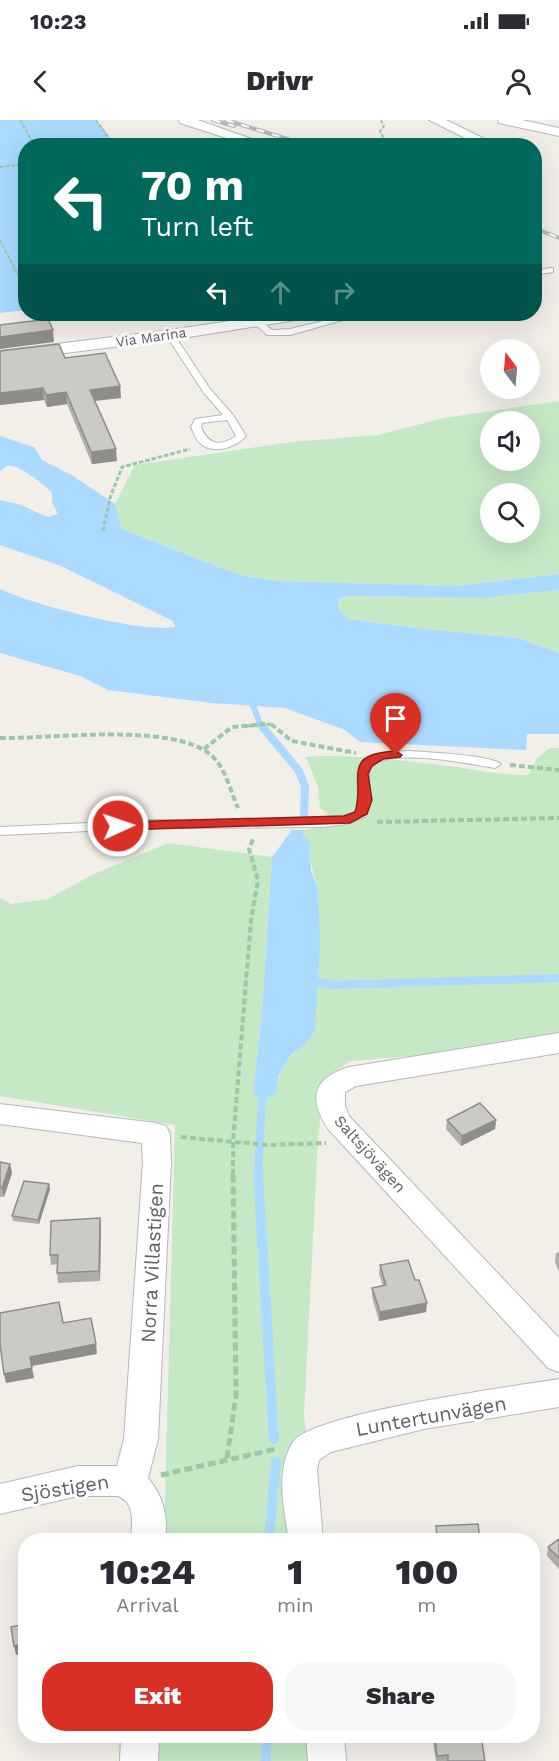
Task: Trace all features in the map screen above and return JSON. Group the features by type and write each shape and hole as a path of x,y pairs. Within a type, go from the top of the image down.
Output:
{"street":[{"path":"184,120 241,138"},
{"path":"435,120 476,138"},
{"path":"504,120 559,132"},
{"name":"Via Marina","path":"0,356 263,321"},
{"name":"Saltsjövägen","path":"559,1043 349,1077 332,1087 330,1095 332,1114 559,1359"},
{"path":"0,1114 156,1134"},
{"name":"Norra Villastigen","path":"130,1482 141,1439 157,1162 156,1134"},
{"name":"Luntertunvägen","path":"306,1450 322,1439 370,1425 559,1393"},
{"path":"305,1533 300,1480 301,1465 306,1450"},
{"name":"Sjöstigen","path":"0,1499 73,1482 117,1478 130,1482"},
{"path":"130,1482 140,1490 146,1501 148,1533"},
{"path":"140,1761 141,1743"},
{"path":"326,1743 327,1761"}],"lane":[{"path":"542,272 550,270"},
{"path":"257,322 270,333 290,332 333,321"},
{"path":"170,335 207,391 230,417 241,436 230,444 207,444 202,440 196,424 205,420 230,417"},
{"path":"0,831 155,824 323,822 352,819 361,814 365,800 362,774 367,764 380,756 396,755 495,764"}],"path":[{"path":"20,120 30,138"},
{"path":"96,120 109,138"},
{"path":"381,120 384,126 380,131 382,138"},
{"path":"0,167 18,165"},
{"path":"0,240 18,275"},
{"path":"103,531 110,498 122,467 207,444"},
{"path":"204,749 232,727 271,724 292,741 362,754 373,760"},
{"path":"0,738 26,740 155,737 188,741 213,756 253,839 249,849 258,880 251,920 233,1142 236,1395 227,1458"},
{"path":"495,764 559,770"},
{"path":"352,819 358,823 559,818"},
{"path":"156,1134 300,1146 333,1143 354,1138"},
{"path":"130,1482 227,1458 293,1446 306,1450"}],"green space":[{"path":"559,401 559,574 455,586 277,581 245,576 221,568 122,529 115,504 135,465 292,442 378,435 444,418 480,413 480,471 540,471 540,411 491,411"},
{"path":"559,590 559,653 518,638 347,619 338,608 339,598 353,596 483,598"},
{"path":"550,748 559,748 559,1035 494,1049 351,1061 325,1077 318,1139 304,1415 317,1533 164,1533 175,1125 0,1096 0,898 11,904 48,899 92,875 168,843 272,857 262,1013 253,1093 276,1094 284,1066 305,1044 318,889 303,836 304,830 316,828 328,814 320,808 318,787 306,757 343,756 384,759 528,775 538,757"},
{"path":"159,1743 340,1743 341,1761 159,1761"}],"water":[{"path":"0,120 96,120 110,138 18,138 18,311 0,313"},
{"path":"0,436 34,447 42,460 70,474 115,504 122,529 245,576 277,581 455,586 559,574 559,590 483,598 353,596 339,598 338,608 347,619 518,638 559,653 559,734 527,734 526,750 360,742 345,730 285,708 212,703 108,690 80,676 0,653 0,589 37,603 113,622 159,628 175,627 173,621 61,566 0,545 0,500 21,505 47,517 58,514 52,502 52,493 37,480 11,466 0,471"},
{"path":"292,830 304,830 303,836 309,841 311,870 318,889 320,946 315,1030 305,1044 290,1056 279,1075 276,1094 262,1100 253,1093 262,1013 272,857"}],"building":[{"path":"49,321 53,330 0,337 0,325"},
{"path":"59,344 65,358 105,353 120,386 90,390 116,449 91,452 66,392 46,395 43,388 0,393 0,351"},
{"path":"480,1103 496,1120 462,1136 447,1120"},
{"path":"0,1162 10,1164 2,1188 0,1187"},
{"path":"24,1181 49,1184 38,1220 12,1216"},
{"path":"100,1218 99,1271 57,1273 58,1255 50,1255 51,1221"},
{"path":"408,1260 415,1280 419,1280 427,1303 380,1312 372,1288 386,1285 380,1265"},
{"path":"59,1302 63,1323 91,1318 96,1344 30,1357 32,1368 4,1374 0,1344 0,1313"},
{"path":"478,1524 479,1533 437,1533 436,1526"},
{"path":"559,1539 559,1558 548,1547"},
{"path":"18,1626 18,1645 14,1646 11,1627"},
{"path":"436,1743 482,1743 485,1761 448,1761 448,1755 437,1756"}],"waterway":[{"path":"253,706 260,724"},
{"path":"260,724 299,771 305,786 304,814"},
{"path":"309,981 334,985 559,978"},
{"path":"258,1174 262,1100 265,1090"},
{"path":"258,1174 274,1439"},
{"path":"270,1533 276,1462"},
{"path":"266,1743 266,1761"}],"railway":[{"path":"213,120 234,126"},
{"path":"226,120 284,138"},
{"path":"542,231 559,238"}],"route":[{"path":"118,826 307,823 354,818 361,814 365,800 362,774 367,764 380,756 396,755"}]}
